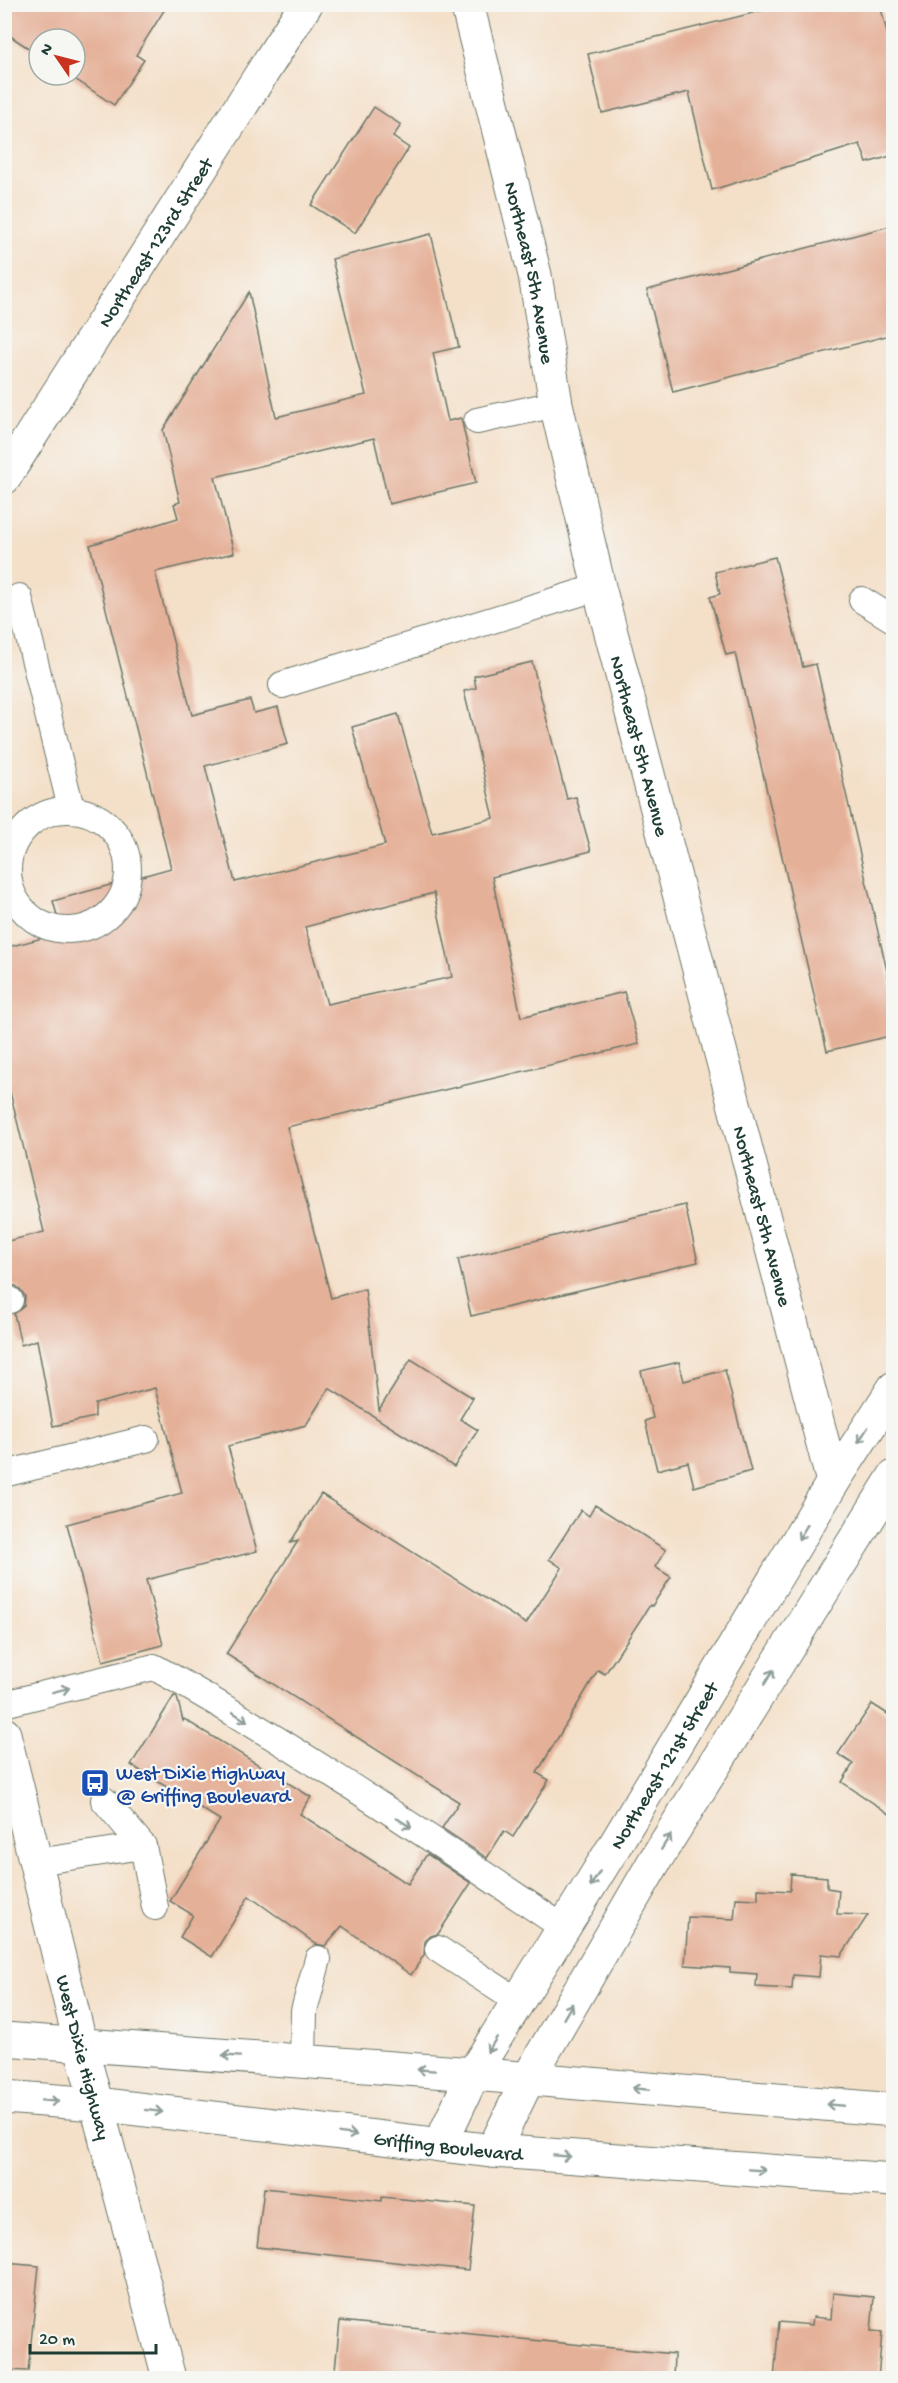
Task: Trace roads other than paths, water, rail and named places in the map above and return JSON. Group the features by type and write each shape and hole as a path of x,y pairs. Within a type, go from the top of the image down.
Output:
{"street":[{"name":"Northeast 123rd Street","path":"4,478 306,4"},
{"name":"Northeast 5th Avenue","path":"467,4 535,275 556,404 599,586 833,1482"},
{"name":"Northeast 121st Street","path":"440,2145 473,2074 564,1928 833,1482 894,1388"},
{"path":"493,2151 528,2079 654,1862 894,1477"},
{"name":"West Dixie Highway","path":"4,1734 81,2046 169,2379"},
{"path":"4,2039 473,2074 894,2110"},
{"name":"Griffing Boulevard","path":"4,2097 96,2104 493,2151 894,2180"}],"lane":[{"path":"477,422 556,404"},
{"path":"282,685 599,586"},
{"path":"19,597 71,808"},
{"path":"862,600 894,620"},
{"path":"71,808 106,821 129,856 129,877 110,914 78,930 51,929 28,916 9,885 11,831 43,814 71,808"},
{"path":"4,1474 146,1438"},
{"path":"4,1704 154,1668 218,1703 564,1928"},
{"path":"104,1800 143,1845 155,1907"},
{"path":"36,1862 143,1845"},
{"path":"438,1949 519,2002"},
{"path":"303,2062 304,2010 318,1959"}],"place":[{"name":"West Dixie Highway @ Griffing Boulevard","path":"95,1783"}]}
